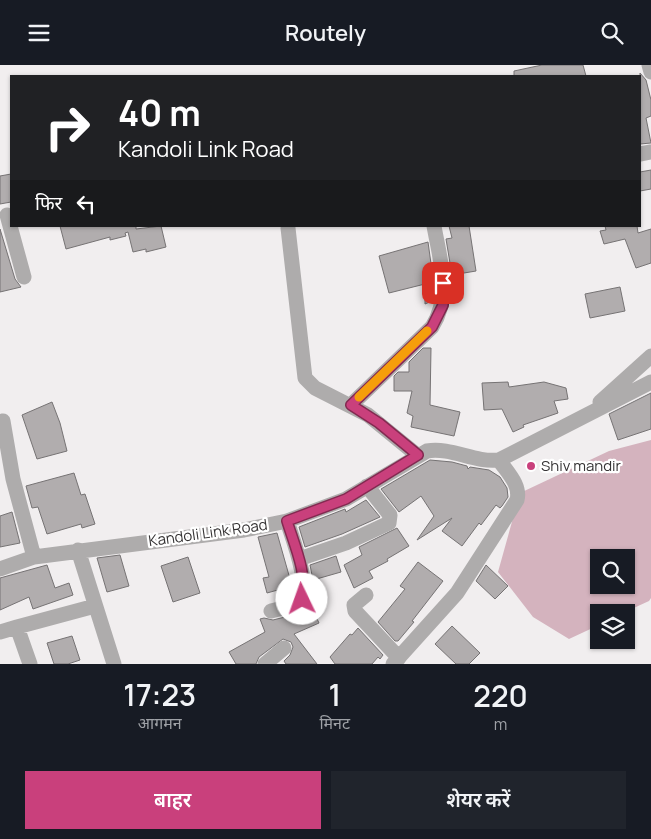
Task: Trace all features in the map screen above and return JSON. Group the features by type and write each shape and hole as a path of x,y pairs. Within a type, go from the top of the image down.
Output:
{"street":[{"path":"649,65 651,72"},
{"path":"6,215 24,277"},
{"path":"351,405 432,327 438,317 443,305 443,283 434,227"},
{"path":"288,228 305,378 315,388 368,415 418,455"},
{"path":"581,418 651,356"},
{"path":"366,595 354,605 354,611 396,661 457,593 517,500 517,487 499,460 651,382"},
{"path":"3,421 13,479 34,557"},
{"name":"Kandoli Link Road","path":"0,569 34,557 244,530 287,521 346,499 418,455 440,449 489,461 499,460"},
{"path":"299,559 346,543 389,523 390,515 367,486"},
{"path":"271,611 299,603 304,592 299,559 287,521"},
{"path":"78,550 114,664"},
{"path":"0,632 95,606"},
{"path":"18,627 30,664"},
{"path":"265,664 284,648"}],"shaded area":[{"path":"651,440 651,598 649,601 635,607 635,604 590,604 590,629 569,639 533,617 498,572 520,493 609,451"}],"building":[{"path":"542,65 583,65 586,75 514,75 514,71"},
{"path":"640,73 646,80 651,100 651,116 646,118 651,143 641,144 641,75"},
{"path":"651,170 651,189 641,191 641,172"},
{"path":"10,174 10,202 0,204 0,176"},
{"path":"60,227 136,227 136,229 161,227 166,247 146,252 146,249 133,252 128,232 125,233 126,236 110,240 110,237 66,249"},
{"path":"449,227 469,227 476,271 452,275 446,239 452,238"},
{"path":"605,227 637,227 638,233 651,229 651,263 636,268 625,239 604,244 600,231 606,230"},
{"path":"0,229 15,279 21,287 0,292"},
{"path":"428,242 433,278 432,301 425,304 425,284 389,293 379,256"},
{"path":"620,287 625,311 590,318 585,294"},
{"path":"423,348 431,348 430,405 460,412 454,436 411,427 413,416 407,413 412,391 394,391 394,376 398,372 409,372 409,362"},
{"path":"508,382 509,387 544,382 566,388 568,399 554,401 558,413 523,425 524,427 513,432 502,409 484,410 482,383"},
{"path":"651,393 651,429 618,440 609,414"},
{"path":"52,402 60,423 67,451 37,459 22,415"},
{"path":"430,460 452,462 467,466 468,469 470,467 489,470 500,477 507,488 508,497 502,506 500,508 496,505 481,525 479,523 462,546 442,531 452,518 417,540 434,516 421,496 399,512 381,489"},
{"path":"74,473 81,495 85,494 95,524 82,528 81,524 47,534 38,507 32,508 26,486"},
{"path":"366,500 380,517 342,534 305,547 299,527 345,509 346,512"},
{"path":"12,512 20,543 0,547 0,516"},
{"path":"397,528 409,546 387,559 388,561 369,571 373,578 354,588 344,565 362,555 359,547"},
{"path":"277,533 292,586 267,593 263,578 269,577 258,537"},
{"path":"120,555 129,586 107,592 97,558"},
{"path":"336,556 341,572 313,580 310,565"},
{"path":"188,557 200,593 173,602 161,566"},
{"path":"418,562 443,581 412,621 414,622 398,641 395,641 378,622 405,589 400,586"},
{"path":"47,565 55,588 69,583 73,595 33,609 29,597 0,610 0,578"},
{"path":"486,565 508,586 495,599 476,581"},
{"path":"310,604 319,623 294,634 317,664 286,664 284,661 290,655 293,647 291,642 283,639 259,657 256,664 236,664 229,652 265,632 260,619 273,620 301,613"},
{"path":"452,626 480,653 469,664 456,664 435,644"},
{"path":"358,628 383,655 380,659 378,657 372,664 335,664 330,657 350,634 352,635"},
{"path":"72,636 80,660 68,664 54,664 47,643"}],"slow traffic":[{"path":"359,397 427,331"}],"place":[{"name":"Shiv mandir","path":"531,466"}],"route":[{"path":"302,599 304,592 299,559 287,521 346,499 418,455 390,431 351,405 432,327 443,305 443,283"}]}
